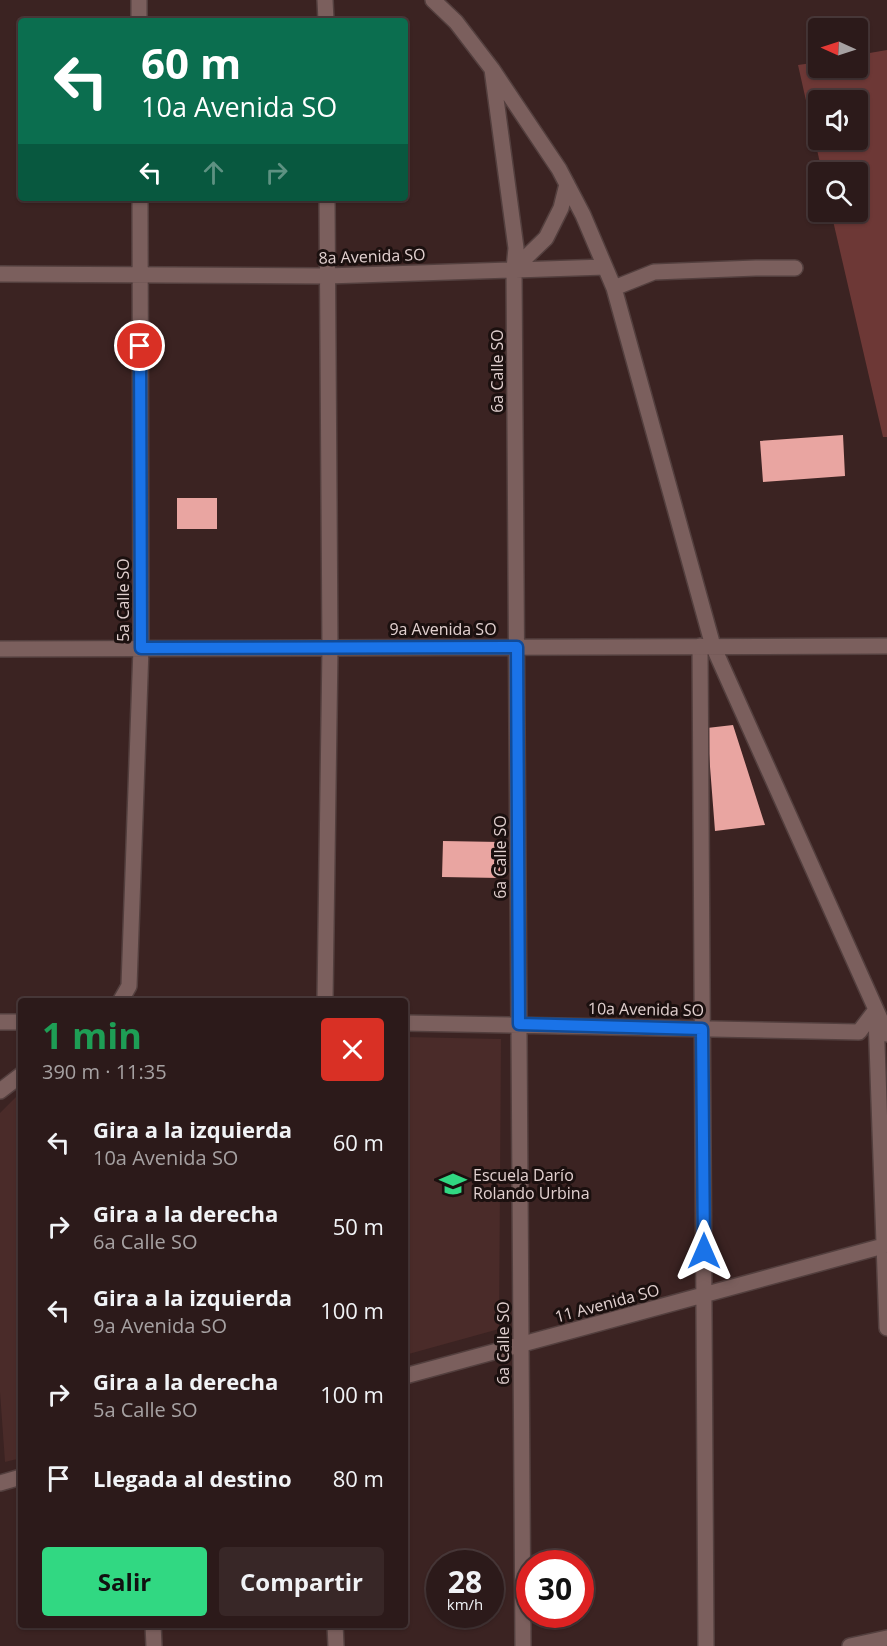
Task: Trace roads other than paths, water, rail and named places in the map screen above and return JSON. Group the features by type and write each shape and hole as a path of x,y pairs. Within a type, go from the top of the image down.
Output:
{"street":[{"path":"139,0 139,18"},
{"path":"326,0 326,18"},
{"path":"433,0 456,22 492,69 559,169 583,215 614,288 706,646 887,1034"},
{"name":"6a Calle SO","path":"492,69 516,248 514,269 523,1646"},
{"path":"514,269 546,238 561,208 567,184"},
{"name":"5a Calle SO","path":"122,998 129,986 141,648 140,201"},
{"path":"325,998 330,648 327,201"},
{"name":"8a Avenida SO","path":"0,274 327,276 605,267"},
{"path":"614,288 654,272 795,268"},
{"path":"706,646 702,1029 706,1646"},
{"name":"9a Avenida SO","path":"0,649 887,646"},
{"path":"875,1011 886,1245 887,1328"},
{"name":"10a Avenida SO","path":"408,1023 858,1032 875,1011"},
{"path":"0,1022 18,1022"},
{"path":"0,1091 18,1077"},
{"name":"11 Avenida SO","path":"408,1375 886,1245"},
{"path":"0,1483 18,1478"},
{"path":"153,1628 154,1646"},
{"path":"335,1628 336,1646"},
{"path":"850,1646 887,1638"}],"place":[{"name":"Escuela Darío Rolando Urbina","path":"453,1184"}]}
